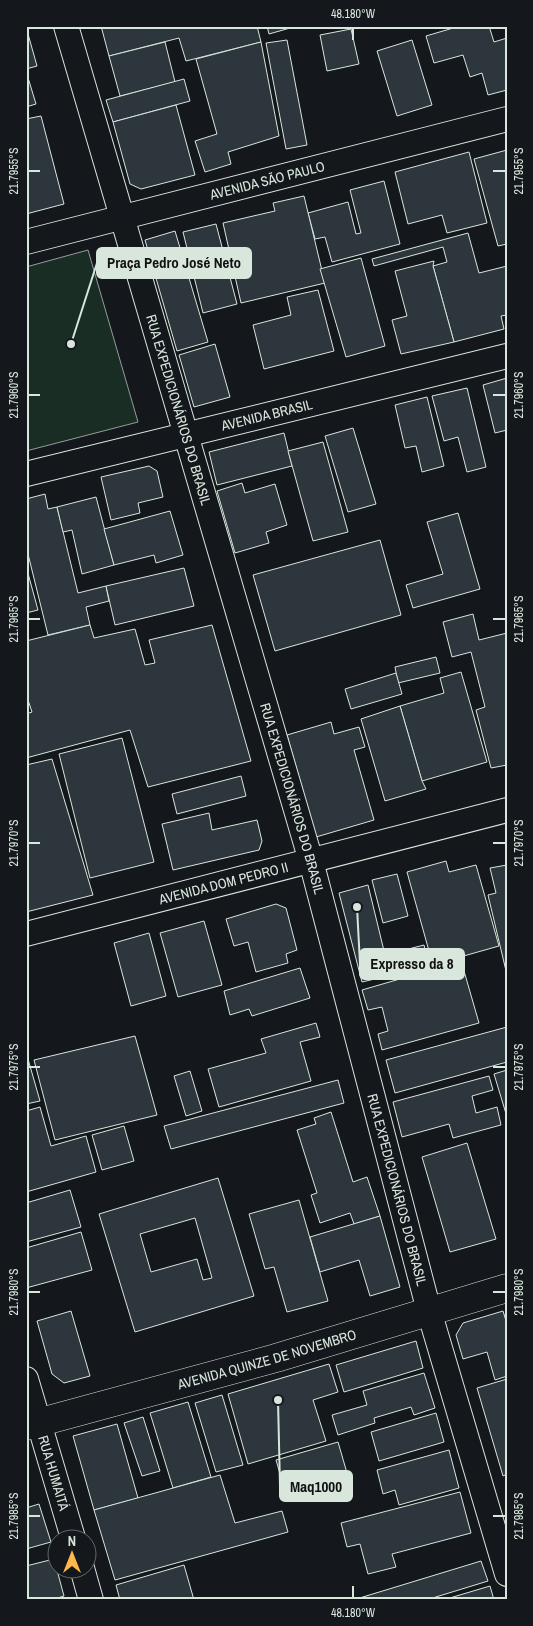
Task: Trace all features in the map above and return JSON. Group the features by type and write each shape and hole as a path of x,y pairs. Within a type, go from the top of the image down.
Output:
{"street":[{"name":"RUA EXPEDICIONÁRIOS DO BRASIL","path":"66,26 311,861 429,1311 507,1574"},
{"name":"AVENIDA SÃO PAULO","path":"26,242 507,119"},
{"name":"AVENIDA BRASIL","path":"26,474 507,356"},
{"name":"AVENIDA DOM PEDRO II","path":"26,934 507,810"},
{"name":"AVENIDA QUINZE DE NOVEMBRO","path":"33,1424 276,1358 507,1288"},
{"name":"RUA HUMAITÁ","path":"26,1379 33,1424 69,1528"},
{"path":"85,1578 91,1600"}],"green space":[{"path":"88,250 138,422 26,451 26,267"}],"building":[{"path":"101,26 257,26 261,42 186,61 179,38 109,56"},
{"path":"267,26 297,26 269,34"},
{"path":"460,26 489,26 494,42 507,38 507,90 488,95 482,73 470,77 463,55 434,63 426,36"},
{"path":"351,29 359,64 327,71 320,35"},
{"path":"26,34 28,34 37,66 26,69"},
{"path":"287,40 307,145 286,149 266,43"},
{"path":"412,40 432,105 397,116 377,51"},
{"path":"165,42 175,82 120,96 109,56"},
{"path":"261,42 279,136 228,152 231,164 205,172 195,141 217,134 196,59"},
{"path":"26,71 36,104 26,107"},
{"path":"184,79 190,101 113,122 106,100"},
{"path":"176,105 195,175 141,189 130,184 113,122"},
{"path":"41,116 64,204 26,214 26,119"},
{"path":"507,150 507,244 498,246 474,159"},
{"path":"469,152 487,223 447,233 442,215 408,224 395,172"},
{"path":"384,181 400,244 332,262 325,237 315,239 308,213 348,202 356,234 361,233 350,190"},
{"path":"304,196 325,283 241,303 223,223 275,211 273,203"},
{"path":"216,224 237,304 203,313 183,232"},
{"path":"175,231 208,342 177,351 145,240"},
{"path":"468,233 479,273 507,266 507,315 501,316 504,329 454,342 433,266 447,262 443,247 374,266 372,259"},
{"path":"361,258 385,346 346,357 320,269"},
{"path":"434,261 433,266 454,342 401,354 392,320 407,316 395,271"},
{"path":"318,290 334,351 264,369 253,325 291,315 287,297"},
{"path":"215,344 230,397 194,407 179,355"},
{"path":"507,378 507,430 495,433 483,385"},
{"path":"467,388 486,467 467,472 458,437 444,441 432,396"},
{"path":"427,397 444,466 422,472 416,446 405,448 395,405"},
{"path":"353,428 376,504 348,512 325,436"},
{"path":"284,433 292,466 217,485 209,452"},
{"path":"323,442 348,532 313,541 288,451"},
{"path":"149,466 157,471 163,497 138,503 140,513 111,520 101,477"},
{"path":"242,483 245,493 275,484 287,525 266,532 269,543 235,553 217,491"},
{"path":"45,494 48,509 57,507 78,593 106,586 109,601 86,607 90,625 48,635 26,546 26,499"},
{"path":"96,497 114,565 82,574 72,530 63,532 57,507"},
{"path":"170,511 183,555 156,563 154,555 114,565 104,529"},
{"path":"458,513 480,589 413,608 406,585 443,574 427,522"},
{"path":"380,540 401,615 275,651 253,575"},
{"path":"26,566 38,610 26,613"},
{"path":"184,568 194,606 115,625 106,586"},
{"path":"473,614 479,640 507,633 507,765 491,768 476,710 485,707 471,652 452,657 443,622"},
{"path":"90,625 94,638 135,629 145,665 155,663 149,640 212,625 251,761 148,787 130,730 26,758 26,714 32,712 26,694 26,641"},
{"path":"436,657 440,673 398,683 395,667"},
{"path":"461,672 487,762 422,781 400,706 444,693 440,678"},
{"path":"396,673 402,694 351,709 345,689"},
{"path":"400,706 426,789 385,801 361,719"},
{"path":"331,722 334,734 359,727 365,747 354,750 374,820 316,837 287,735"},
{"path":"122,738 154,862 90,878 59,754"},
{"path":"52,759 93,895 26,912 26,765"},
{"path":"241,776 246,796 177,814 172,794"},
{"path":"209,813 212,830 257,820 262,841 259,850 173,870 162,824"},
{"path":"446,861 449,872 476,865 499,946 460,957 479,1023 382,1050 378,1034 388,1031 382,1007 368,1010 362,990 434,969 407,872"},
{"path":"507,865 507,975 488,895 496,893 490,868"},
{"path":"397,874 408,916 383,923 372,880"},
{"path":"368,885 385,955 424,945 429,966 362,982 339,893"},
{"path":"276,904 286,908 297,950 286,954 288,963 256,972 248,942 234,946 226,919"},
{"path":"204,921 222,985 178,997 160,933"},
{"path":"149,933 166,996 131,1006 114,943"},
{"path":"300,968 310,998 252,1016 249,1009 230,1015 224,991"},
{"path":"316,1023 320,1037 300,1042 311,1081 219,1107 208,1069 266,1053 261,1039"},
{"path":"507,1027 507,1062 395,1093 386,1060"},
{"path":"135,1036 157,1115 55,1140 34,1060"},
{"path":"26,1052 40,1101 26,1104"},
{"path":"507,1070 507,1117 494,1074"},
{"path":"190,1071 202,1111 186,1116 174,1076"},
{"path":"489,1076 493,1090 472,1096 476,1113 497,1107 501,1125 453,1138 449,1124 402,1137 393,1102"},
{"path":"338,1080 344,1103 171,1149 164,1126"},
{"path":"40,1107 51,1146 86,1136 96,1172 26,1192 26,1111"},
{"path":"331,1112 353,1182 367,1177 380,1216 354,1224 350,1213 320,1223 311,1195 317,1193 297,1130 316,1124 314,1118"},
{"path":"124,1126 134,1161 102,1170 92,1135"},
{"path":"467,1143 496,1239 450,1252 422,1157"},
{"path":"218,1178 254,1296 135,1332 99,1214","holes":["195,1218 212,1278 203,1280 197,1259 151,1272 140,1234"]},
{"path":"70,1190 81,1227 26,1242 26,1203"},
{"path":"299,1200 328,1301 287,1312 274,1267 265,1269 249,1214"},
{"path":"380,1216 400,1287 370,1296 359,1260 320,1272 310,1237"},
{"path":"81,1232 92,1270 26,1288 26,1248"},
{"path":"71,1311 90,1376 64,1383 52,1374 37,1321"},
{"path":"503,1311 507,1324 507,1376 495,1380 487,1352 463,1359 456,1335 463,1323"},
{"path":"416,1341 423,1368 344,1392 336,1365"},
{"path":"329,1364 338,1392 313,1400 326,1441 248,1464 228,1394"},
{"path":"424,1373 435,1408 414,1415 411,1407 374,1418 375,1423 338,1435 332,1415 367,1405 363,1391"},
{"path":"507,1379 507,1474 503,1476 477,1388"},
{"path":"222,1395 243,1465 216,1472 195,1403"},
{"path":"188,1402 211,1477 173,1488 150,1413"},
{"path":"436,1413 444,1442 379,1461 371,1432"},
{"path":"143,1417 160,1471 142,1476 124,1423"},
{"path":"117,1424 138,1498 94,1510 73,1436"},
{"path":"338,1442 347,1473 285,1491 276,1460"},
{"path":"449,1450 459,1488 399,1505 395,1490 383,1494 377,1470"},
{"path":"220,1475 235,1523 282,1511 288,1532 115,1580 94,1510"},
{"path":"460,1492 471,1533 392,1554 396,1567 368,1574 360,1544 347,1547 341,1523"},
{"path":"39,1504 48,1532 48,1543 26,1549 26,1508"},
{"path":"48,1560 48,1578 59,1578 64,1596 51,1600 26,1600 26,1566"},
{"path":"481,1561 488,1581 426,1600 353,1600"},
{"path":"184,1565 194,1600 120,1600 116,1585"},
{"path":"490,1586 494,1600 443,1600"}],"place":[{"name":"Praça Pedro José Neto","path":"71,344"},
{"name":"Expresso da 8","path":"357,907"},
{"name":"Maq1000","path":"278,1400"}]}
